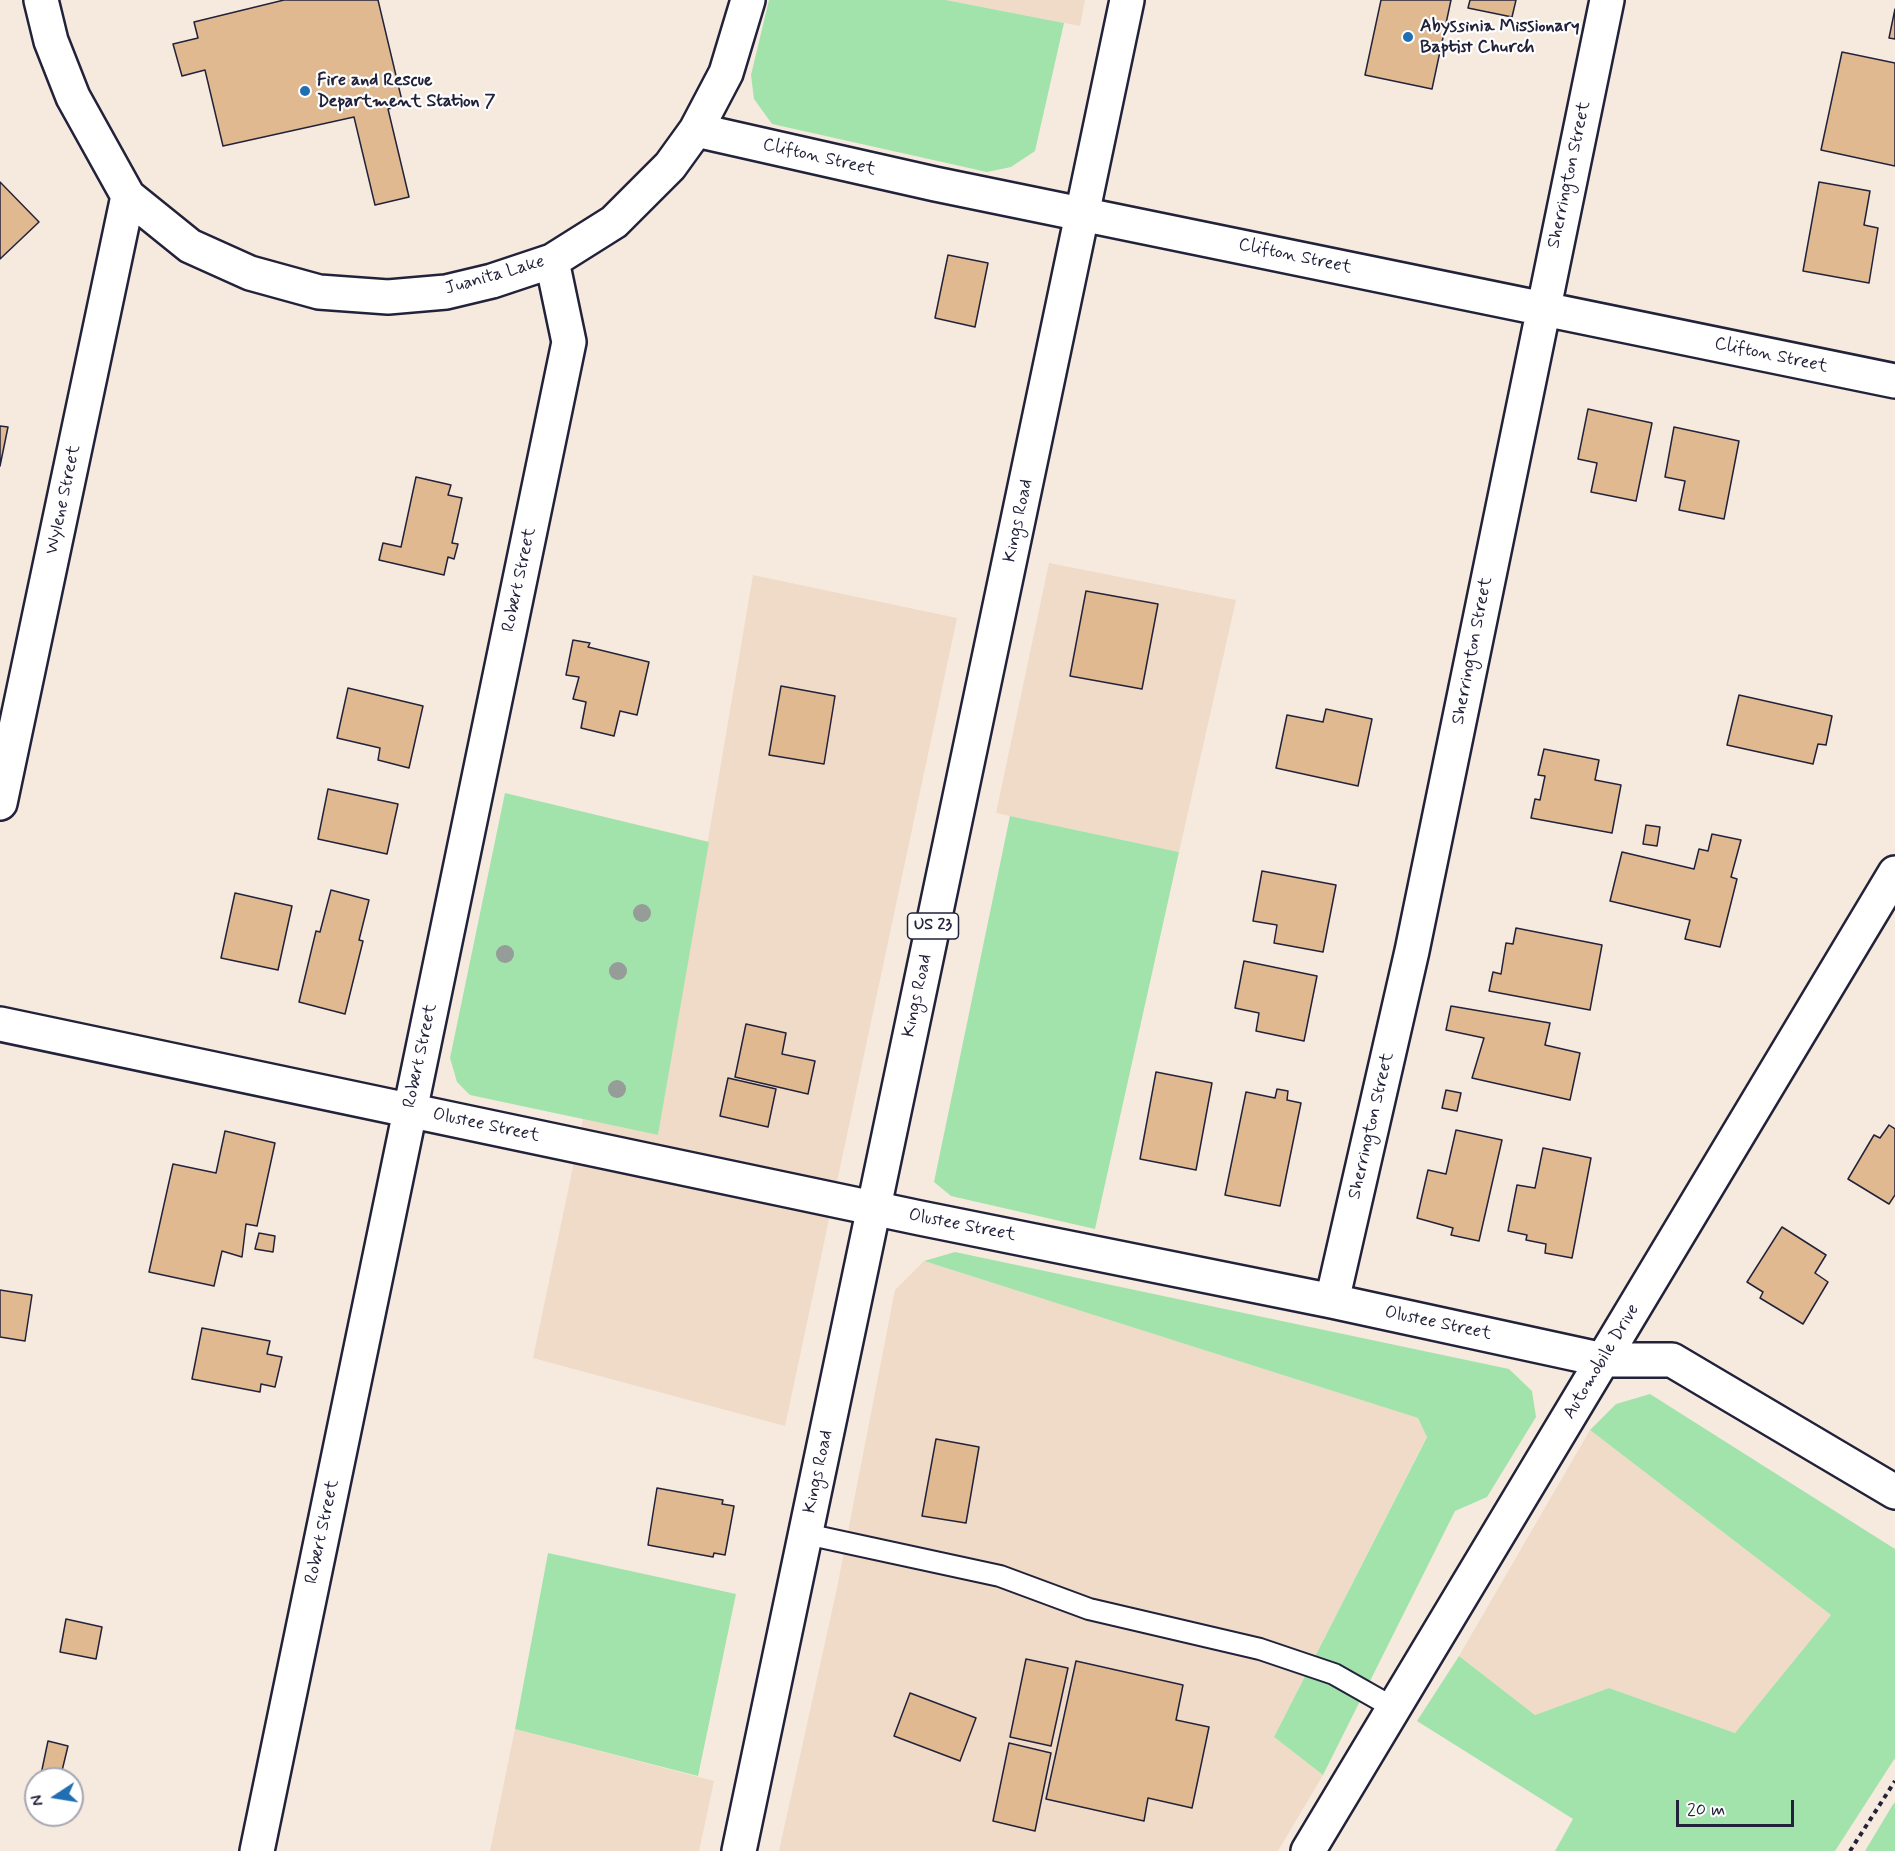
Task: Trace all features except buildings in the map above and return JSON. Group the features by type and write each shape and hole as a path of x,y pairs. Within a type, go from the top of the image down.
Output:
{"street":[{"name":"Juanita Lake","path":"41,0 51,41 73,97 128,196 190,246 250,273 319,292 388,297 446,292 492,281 552,261 614,222 670,166 696,130 726,73 748,0"},
{"name":"Kings Road","path":"739,1851 1127,0"},
{"name":"Sherrington Street","path":"1332,1301 1412,951 1607,0"},
{"name":"Clifton Street","path":"696,130 935,184 1895,381"},
{"name":"Wylene Street","path":"0,803 128,196"},
{"name":"Robert Street","path":"257,1851 569,342 552,261"},
{"name":"Automobile Drive","path":"1308,1851 1895,873"},
{"name":"Olustee Street","path":"0,1024 874,1208 1332,1301 1604,1360 1672,1360 1895,1492"}],"lane":[{"path":"806,1534 1000,1576 1089,1609 1260,1649 1334,1674 1394,1708"}],"path":[{"path":"1850,1851 1895,1781"}],"shaded area":[{"path":"946,0 1085,0 1080,26"},
{"path":"1049,563 1236,600 1179,852 996,813"},
{"path":"753,575 957,618 785,1426 533,1358 583,1119 658,1135"},
{"path":"924,1261 1418,1418 1427,1436 1274,1737 1323,1775 1278,1851 779,1851 837,1588 895,1290"},
{"path":"1590,1430 1831,1615 1735,1733 1609,1688 1535,1715 1459,1656"},
{"path":"515,1729 714,1781 699,1851 490,1851"}],"green space":[{"path":"769,0 946,0 1064,23 1035,151 1011,167 987,172 772,124 754,99 751,75"},
{"path":"505,793 709,842 658,1135 470,1095 457,1082 450,1058"},
{"path":"1010,816 1179,852 1095,1229 951,1196 934,1182"},
{"path":"955,1252 1509,1369 1532,1391 1536,1417 1487,1497 1455,1511 1323,1775 1274,1737 1427,1437 1418,1418 924,1261"},
{"path":"1650,1394 1895,1549 1895,1758 1835,1851 1555,1851 1573,1819 1417,1721 1459,1656 1535,1715 1609,1688 1735,1733 1831,1615 1590,1430 1616,1404"},
{"path":"548,1553 736,1594 698,1776 515,1729"},
{"path":"1895,1802 1895,1851 1865,1851 1892,1806"}],"place":[{"name":"Abyssinia Missionary Baptist Church","path":"1408,37"},
{"name":"Fire and Rescue Department Station 7","path":"305,91"}]}
